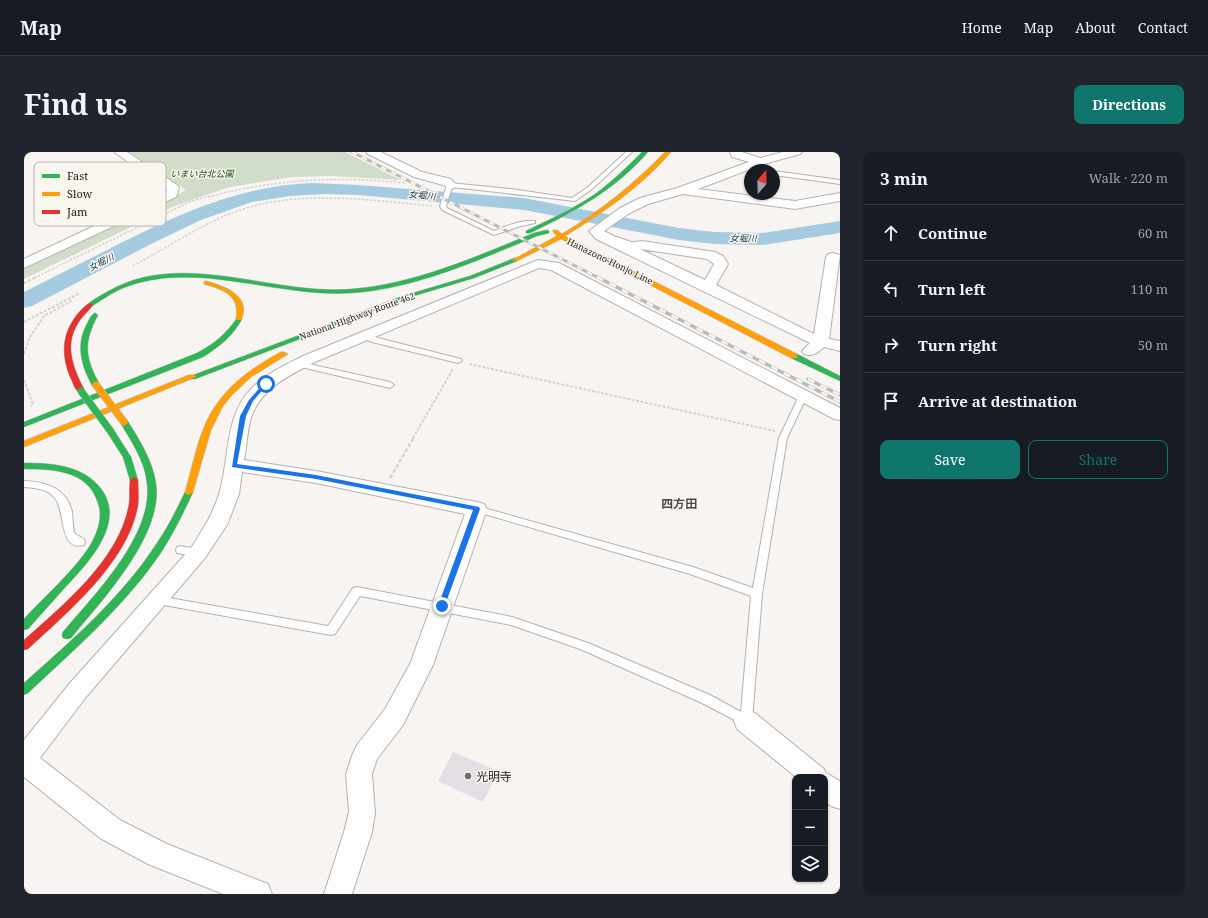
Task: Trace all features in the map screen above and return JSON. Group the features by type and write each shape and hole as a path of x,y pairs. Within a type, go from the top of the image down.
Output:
{"main road":[{"path":"404,281 477,253 555,219 584,203 616,180 645,152"},
{"name":"National Highway Route 462","path":"24,444 231,361 406,297 480,274 515,260 562,234 568,222 596,205 623,184 653,152"},
{"name":"National Highway Route 462","path":"310,322 412,287 472,270 582,225 607,208 645,177 668,152"},
{"path":"24,646 56,617 98,572 124,536 132,519 135,502 135,488 132,470 126,455 109,428 81,391 70,371 67,360 66,345 70,330 76,319 95,301 116,289 136,281 168,274 199,274 216,276 288,290 327,293 367,289 404,281 449,268 536,234 562,234"},
{"name":"Hanazono-Honjo Line","path":"562,234 687,291"},
{"name":"Hanazono-Honjo Line","path":"562,234 766,342 840,379"},
{"path":"315,341 480,274"},
{"path":"24,425 203,353 225,338 238,322 241,314 241,307 238,300 232,294 216,285 178,280 151,284 136,288 113,300 99,311 89,323 82,341 84,360 96,385 124,422 147,461 153,490 152,506 148,522 141,538 129,556 24,686"},
{"path":"24,429 218,354"},
{"path":"24,690 103,616 133,582 159,549 182,510 196,472 212,419 227,394 250,373 263,365 297,356"},
{"path":"24,466 58,468 86,478 96,486 103,496 105,518 102,530 96,543 86,558 24,626"}],"street":[{"path":"120,152 135,162"},
{"path":"372,152 425,177 447,182 450,185"},
{"path":"736,152 736,155 750,164"},
{"path":"762,164 796,152"},
{"path":"744,170 681,191 652,198 624,211 596,231 601,236 708,287 805,336 821,342 840,346"},
{"path":"166,183 173,188 172,194 166,197"},
{"path":"681,191 795,205 840,197"},
{"path":"24,264 104,226"},
{"path":"633,246 710,255 718,259 721,264 708,287"},
{"path":"811,353 821,342 833,258 840,258"},
{"path":"258,894 158,854 110,829 24,760 78,690 158,600 189,552 218,525 229,494 243,416 250,401 266,384 297,356 366,336 538,264 554,266 574,274 840,415"},
{"path":"234,465 316,477 477,509 417,672 394,717 366,753 359,774 362,812 358,832 338,894"},
{"path":"746,721 811,774"},
{"path":"828,787 840,797"}],"lane":[{"path":"533,222 520,224 494,233 443,206 450,185 511,191 573,200 590,188 629,152"},
{"path":"780,174 840,182 840,174"},
{"path":"617,239 633,246"},
{"path":"366,336 375,340 458,362"},
{"path":"297,356 390,385"},
{"path":"158,600 331,631 356,591 442,606 512,621 584,646 706,699 746,721 757,594 783,438 803,396"},
{"path":"24,484 37,485 58,493 66,506 69,533 72,538 80,542"},
{"path":"477,509 693,571 757,594"}],"path":[{"path":"148,158 140,155 152,152"},
{"path":"180,182 200,195 227,187 267,179 347,155 342,152"},
{"path":"155,160 161,162"},
{"path":"166,163 184,169"},
{"path":"166,213 189,202 220,192 260,184 301,179 352,178 406,183 425,177"},
{"path":"129,268 231,214 265,205 301,200 341,199 443,206"},
{"path":"24,283 140,226"},
{"path":"24,322 84,291"},
{"path":"44,311 55,309"},
{"path":"383,490 458,362 785,433"},
{"path":"24,380 33,404 30,408"}],"green space":[{"name":"いまい台北公園","path":"129,152 345,152 401,180 332,176 292,177 229,187 166,210 166,200 186,190 166,177 166,162 144,162"},
{"name":"いまい台北公園","path":"112,226 133,226 24,279 24,269"}],"building":[{"name":"光明寺","path":"453,752 498,771 483,802 438,781"}],"waterway":[{"name":"女堀川","path":"24,301 177,223 230,202 248,197 301,189 358,190 524,204 679,234 714,238 763,239 840,227"}],"railway":[{"path":"352,152 599,278"},
{"path":"597,277 840,402"},
{"path":"808,379 840,395"}],"traffic: fast":[{"path":"528,232 568,212 597,195 645,152"},
{"path":"90,305 121,287 152,277 185,275 218,277 284,288 318,291 351,291 375,288 423,277 469,261 536,234 547,232"},
{"path":"192,377 405,297 472,277 515,260"},
{"path":"95,315 86,334 84,350 87,366 96,385"},
{"path":"24,425 200,355 212,348 232,331 239,319"},
{"path":"794,356 840,379"},
{"path":"81,391 109,429"},
{"path":"67,635 109,585 136,545 145,525 151,505 152,485 148,468 124,422"},
{"path":"109,429 127,457 134,480"},
{"path":"24,466 56,468 77,473 94,485 100,494 104,508 104,521 94,546 76,570 24,626"},
{"path":"24,690 72,646 118,600 139,575 158,549 175,521 189,492"}],"traffic: slow":[{"path":"515,260 537,250 597,214 634,185 668,152"},
{"path":"555,231 562,237 794,356"},
{"path":"206,283 227,290 237,298 240,311 239,319"},
{"path":"189,492 207,430 220,405 228,394 248,376 284,354"},
{"path":"24,444 192,377"},
{"path":"96,385 124,422"}],"traffic: jam":[{"path":"81,391 70,367 67,346 73,325 90,305"},
{"path":"24,646 80,593 98,573 114,551 126,528 133,505 134,480"}],"place":[{"name":"光明寺","path":"468,776"}],"district":[{"name":"四方田","path":"679,503"}],"route":[{"path":"266,384 250,401 243,416 234,465 316,477 477,509 442,606"}]}
